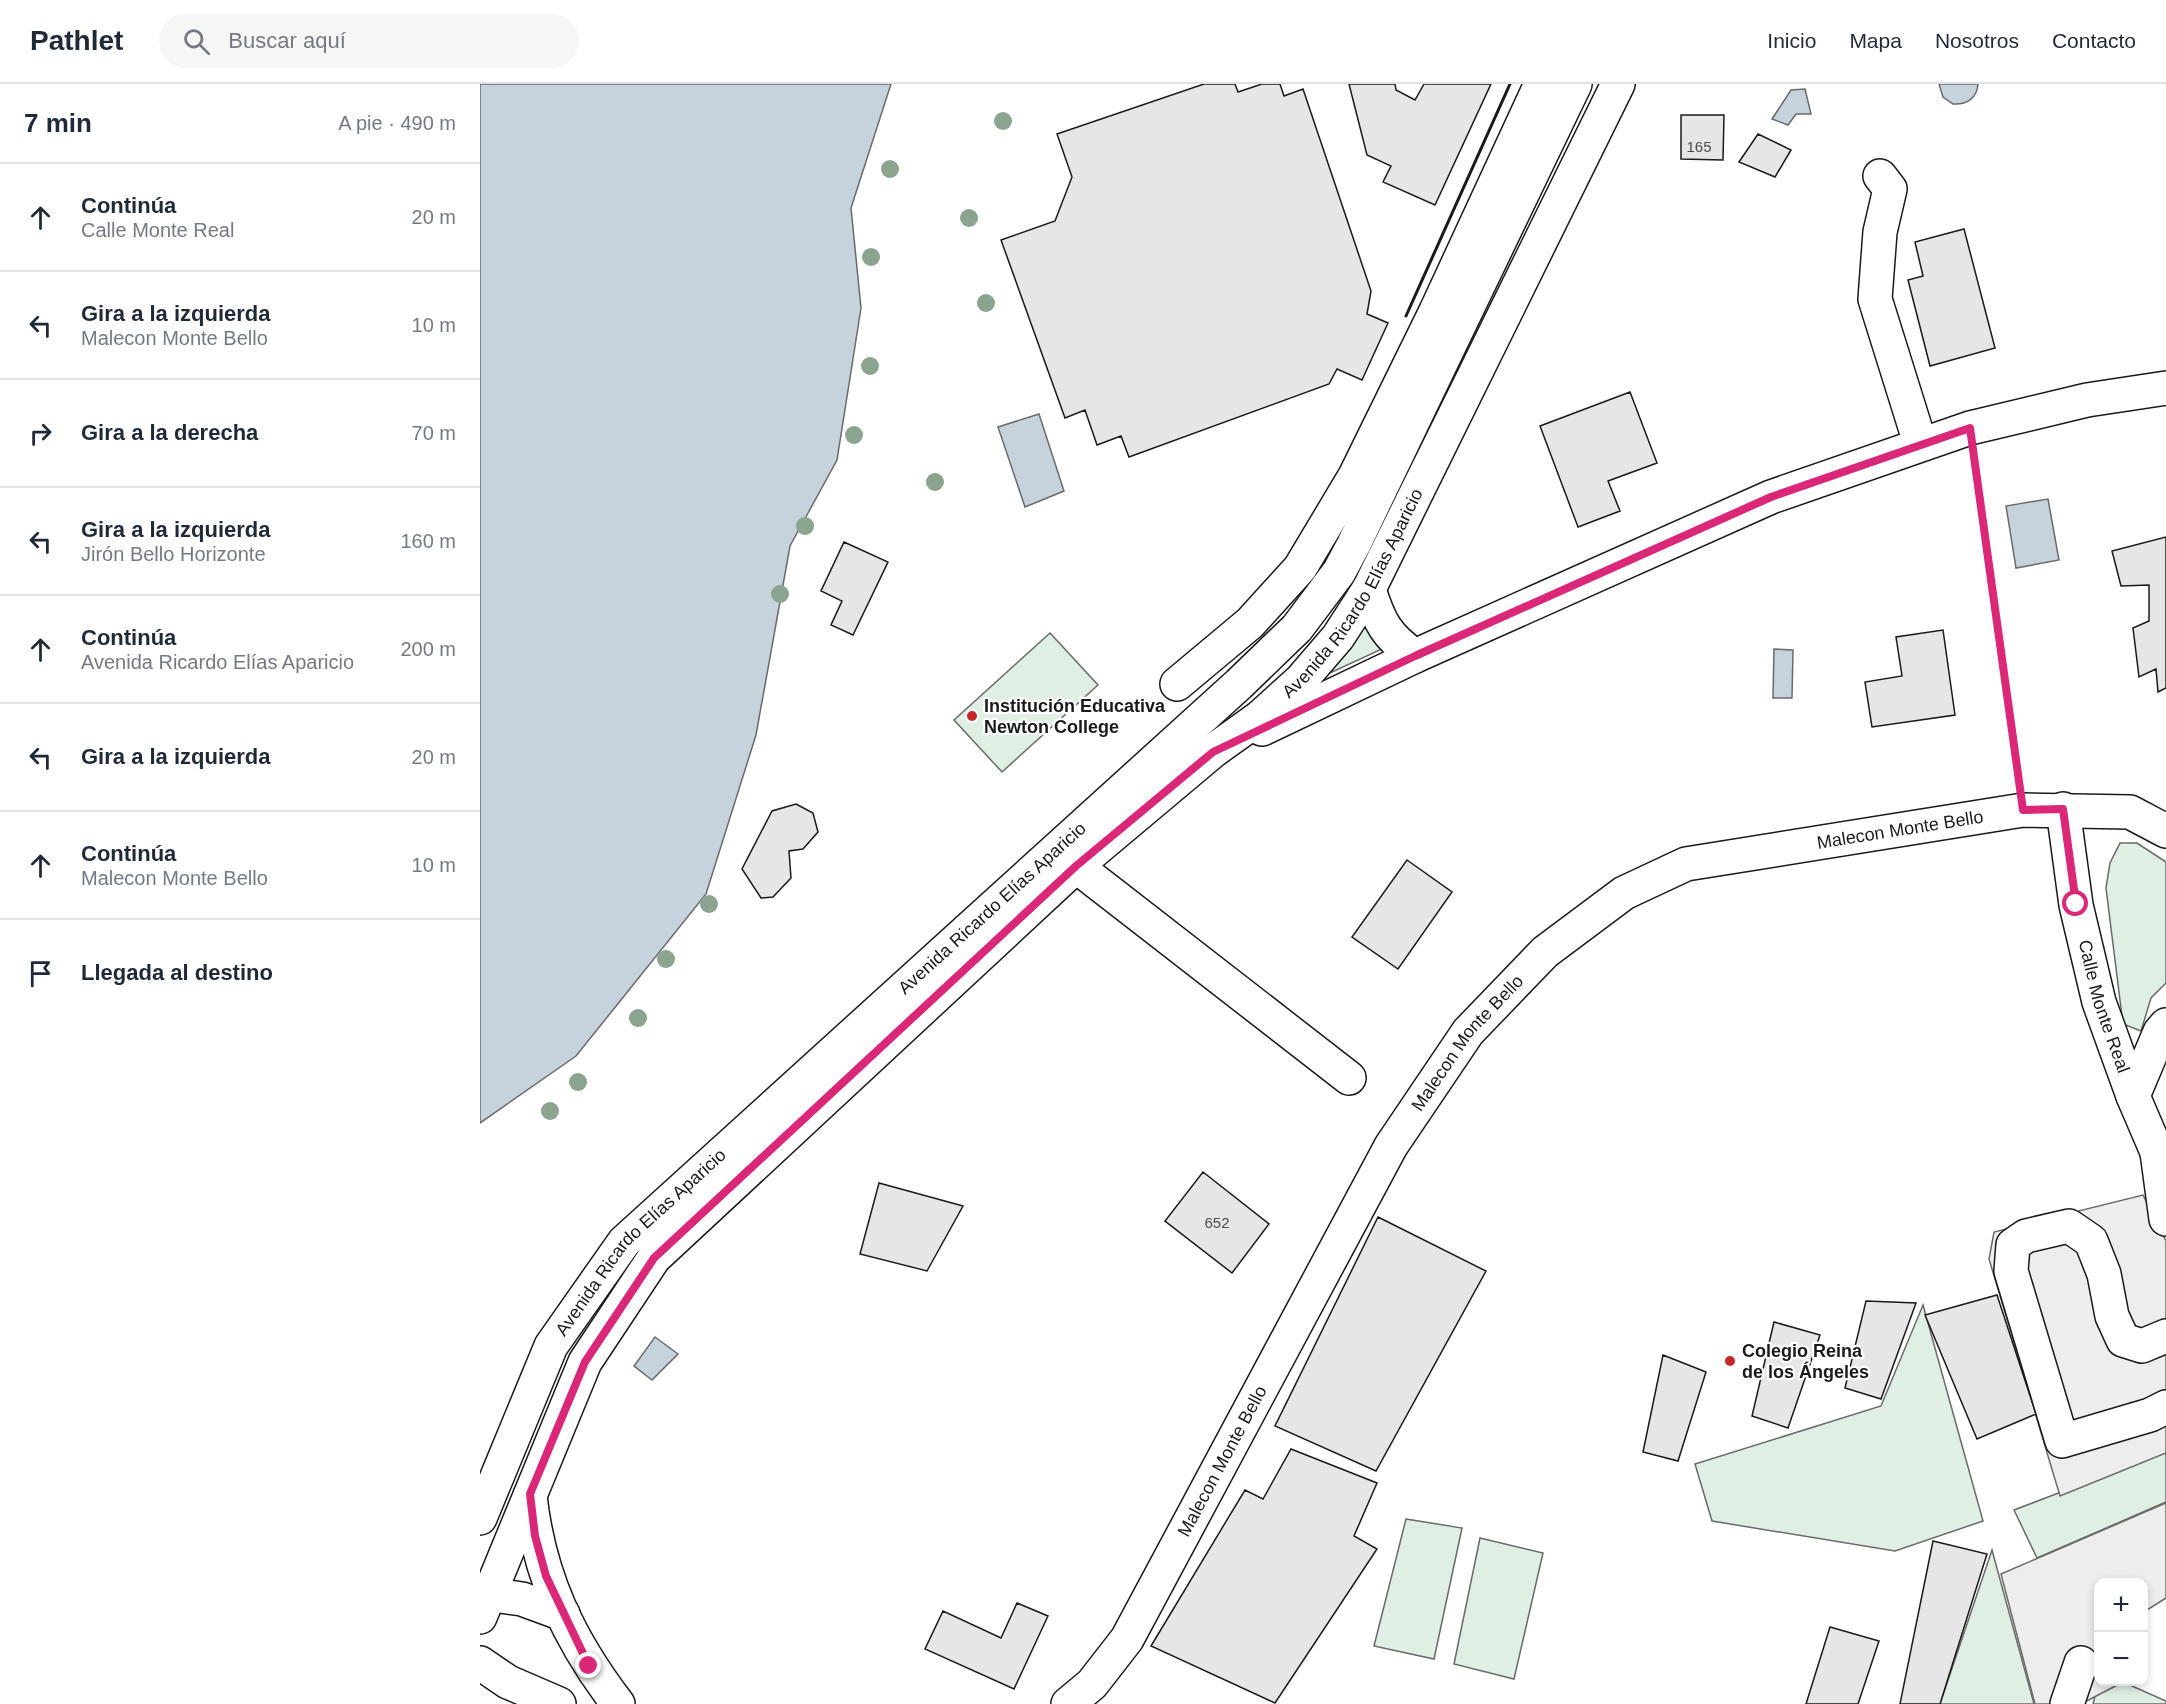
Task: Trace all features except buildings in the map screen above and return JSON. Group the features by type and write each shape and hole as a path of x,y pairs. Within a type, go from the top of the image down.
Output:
{"street":[{"path":"1178,684 1251,623 1300,568 1355,476 1436,311 1541,84"},
{"name":"Avenida Ricardo Elías Aparicio","path":"480,1518 551,1346 624,1242 1133,781 1297,628 1339,572 1354,544 1575,84"},
{"name":"Avenida Ricardo Elías Aparicio","path":"483,1601 585,1362 654,1258 1076,866 1213,752 1259,718 1301,680 1338,637 1370,589 1618,84"},
{"path":"1880,176 1890,189 1880,232 1875,298 1920,443"},
{"path":"1133,781 1213,752 1415,656 1771,497 1920,443 1970,428 2087,400 2166,388"},
{"path":"1300,568 1323,592"},
{"path":"1370,589 1378,618 1395,642 1415,656"},
{"path":"2130,812 2166,801"},
{"name":"Calle Monte Real","path":"2063,809 2076,904 2099,1002 2133,1096 2162,1158 2166,1220"},
{"name":"Malecon Monte Bello","path":"1068,1704 1092,1684 1126,1639 1391,1146 1468,1032 1545,952 1624,893 1686,864 2023,810 2130,812 2166,831"},
{"path":"1076,866 1349,1078"},
{"name":"Calle Monte Real","path":"2133,1096 2160,1032 2166,1025"},
{"path":"2166,1336 2142,1346 2123,1340 2112,1316 2104,1274 2091,1241 2069,1226 2026,1236 2013,1245 2011,1271 2062,1441 2150,1415 2166,1407"},
{"path":"530,1494 537,1546 546,1576 562,1614 589,1666 618,1704"},
{"path":"483,1601 522,1599 562,1614"},
{"path":"480,1663 494,1683 559,1704"},
{"path":"2067,1704 2081,1663"}],"path":[{"path":"1970,428 2023,810"}],"green space":[{"path":"1365,616 1382,649 1319,678"},
{"path":"1050,633 1098,685 1002,772 954,720"},
{"path":"2120,843 2137,843 2166,862 2166,983 2151,998 2141,1031 2123,1024 2106,888 2110,863"},
{"path":"1923,1305 1983,1521 1895,1551 1712,1521 1695,1464 1881,1406"},
{"path":"2166,1452 2166,1502 2037,1558 2014,1510"},
{"path":"1406,1519 1462,1528 1434,1659 1374,1646"},
{"path":"1480,1538 1543,1553 1514,1679 1454,1664"},
{"path":"1992,1550 2034,1704 1940,1704"},
{"path":"2115,1686 2132,1686 2166,1701 2166,1704 2093,1704 2095,1696"}],"shaded area":[{"path":"480,84 891,84 851,208 861,308 837,460 790,546 756,735 706,894 576,1056 480,1123"},
{"path":"1939,84 1978,84 1976,93 1970,100 1953,104 1943,97"},
{"path":"1805,89 1811,114 1796,114 1788,125 1772,119 1791,90"},
{"path":"1039,414 1064,491 1025,507 998,427"},
{"path":"2048,499 2059,560 2016,568 2006,506"},
{"path":"1774,649 1793,650 1792,698 1773,698"},
{"path":"2143,1195 2166,1241 2166,1453 2060,1496 1989,1259 1994,1232"},
{"path":"655,1337 678,1354 652,1380 634,1366"},
{"path":"2166,1503 2166,1598 2148,1609 2148,1578 2094,1578 2094,1686 2115,1686 2081,1704 2035,1704 2001,1574"}],"wall":[{"path":"1406,316 1510,84"}],"place":[{"name":"Institución Educativa Newton College","path":"972,716"},
{"name":"Colegio Reina de los Ángeles","path":"1730,1361"}],"route":[{"path":"589,1666 562,1614 546,1576 535,1536 530,1494 585,1362 654,1258 1076,866 1213,752 1415,656 1771,497 1920,443 1970,428 2023,810 2063,809 2076,904"}]}
